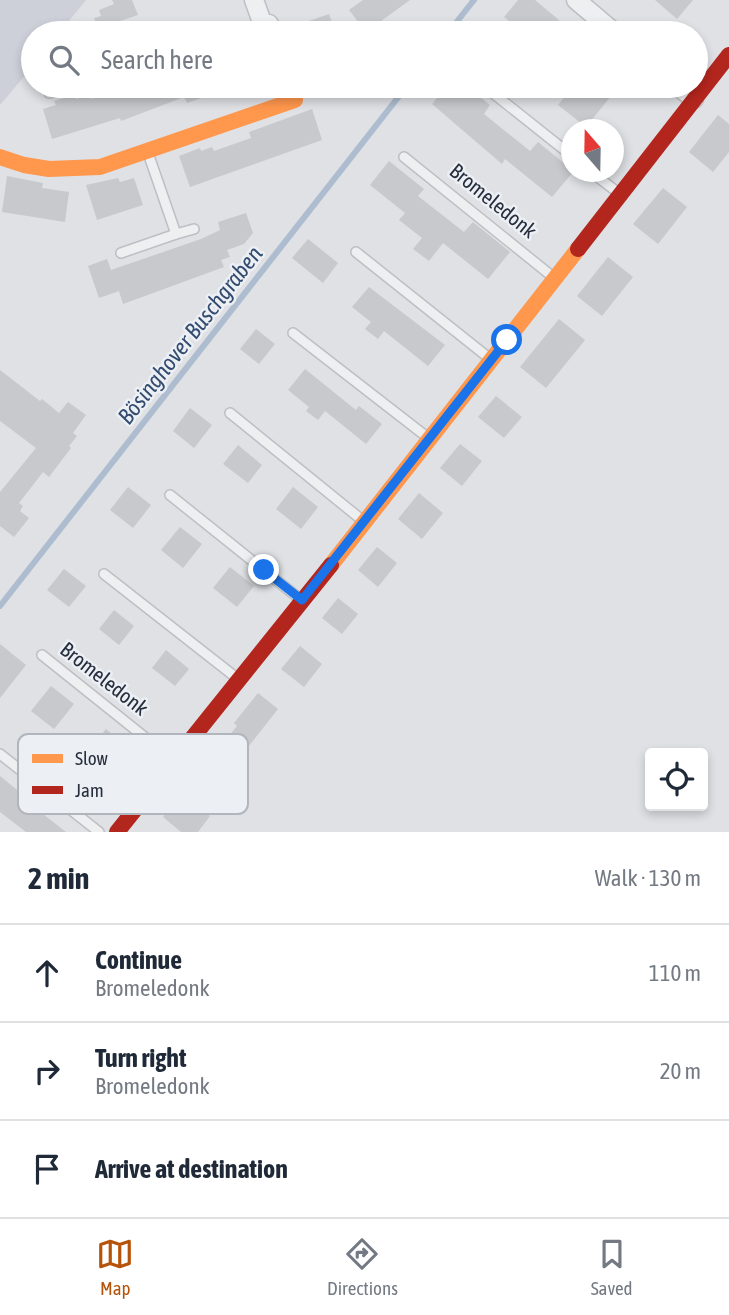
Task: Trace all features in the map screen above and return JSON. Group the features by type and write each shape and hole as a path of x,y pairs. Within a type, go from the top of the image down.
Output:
{"street":[{"path":"254,0 264,21"},
{"path":"576,0 601,21"},
{"path":"708,81 729,55"},
{"path":"0,157 12,163 43,169 100,167 295,100 294,98"},
{"path":"196,734 365,522 694,99"},
{"path":"117,832 131,814"}],"lane":[{"path":"499,98 561,147"},
{"path":"148,152 176,234"},
{"name":"Bromeledonk","path":"404,157 555,278"},
{"path":"605,182 620,194"},
{"path":"121,253 194,229"},
{"path":"356,252 491,360"},
{"path":"293,333 429,439"},
{"path":"230,414 365,522"},
{"path":"170,495 302,600"},
{"path":"104,575 239,680"},
{"name":"Bromeledonk","path":"41,656 140,734"},
{"path":"0,754 18,768"},
{"path":"76,814 99,832"}],"shaded area":[{"path":"0,0 86,0 69,21 21,21 21,80 0,105"}],"building":[{"path":"112,0 132,0 138,15 120,21 95,21 94,18 101,16 99,10 114,4"},
{"path":"363,0 410,0 381,21 358,21 349,10"},
{"path":"518,0 535,0 559,20 509,21 504,17"},
{"path":"655,0 693,0 677,19"},
{"path":"329,14 332,21 309,21"},
{"path":"64,98 181,98 121,121 120,118 52,139 43,109 56,105 54,101"},
{"path":"184,98 201,98 187,103"},
{"path":"437,98 481,98 490,105 484,114 530,151 538,142 561,161 561,182 565,182 552,197 505,159 502,164 432,104"},
{"path":"564,98 609,98 592,119 576,119 558,105"},
{"path":"312,109 322,140 190,187 179,156 200,148 201,151 212,147 214,151 251,138 249,132"},
{"path":"718,115 729,124 729,152 713,172 689,152"},
{"path":"389,161 424,189 418,196 464,232 473,222 510,252 488,279 443,243 429,261 413,249 422,238 399,220 405,213 370,185"},
{"path":"7,176 43,183 42,188 69,192 65,222 2,212"},
{"path":"118,178 120,182 134,178 143,205 97,220 86,185"},
{"path":"663,188 687,207 658,244 633,224"},
{"path":"246,213 253,233 244,244 227,250 230,257 221,260 224,267 123,304 119,291 99,298 88,266 107,259 111,270 201,239 220,230 218,222"},
{"path":"308,239 338,263 323,283 292,258"},
{"path":"608,257 633,277 602,316 577,296"},
{"path":"369,287 445,345 428,366 384,331 378,339 365,329 371,322 352,307"},
{"path":"559,319 585,340 546,388 520,367"},
{"path":"256,329 275,344 259,364 240,349"},
{"path":"305,369 356,410 359,406 382,424 366,444 325,411 318,420 306,411 309,407 288,390"},
{"path":"0,370 59,413 68,402 86,415 73,433 77,436 69,446 71,448 49,477 43,472 19,503 23,506 20,511 29,518 14,537 0,526 0,492 36,448 0,421"},
{"path":"496,396 522,417 504,438 478,417"},
{"path":"190,408 212,425 194,448 173,431"},
{"path":"460,444 482,461 462,486 440,468"},
{"path":"238,445 262,465 248,483 223,464"},
{"path":"128,487 151,505 133,528 110,510"},
{"path":"293,487 318,507 301,529 276,509"},
{"path":"419,493 443,513 422,539 398,519"},
{"path":"180,527 202,544 183,568 161,550"},
{"path":"377,547 397,563 378,587 358,570"},
{"path":"230,567 254,586 237,607 213,588"},
{"path":"64,569 86,586 69,607 47,590"},
{"path":"338,598 358,614 342,634 322,618"},
{"path":"114,610 134,626 119,645 99,629"},
{"path":"0,644 26,665 0,698"},
{"path":"300,646 322,664 304,687 281,669"},
{"path":"166,650 189,669 175,686 152,668"},
{"path":"51,686 74,704 54,729 31,711"},
{"path":"258,693 278,709 248,747 248,734 230,734 237,726 234,723"},
{"path":"0,776 18,791 18,814 43,814 66,832 26,832 0,812"},
{"path":"165,814 210,816 198,832 181,832 163,817"}],"waterway":[{"name":"Bösinghover Buschgraben","path":"457,21 474,0"},
{"name":"Bösinghover Buschgraben","path":"0,606 398,98"}],"traffic: slow":[{"path":"0,157 49,169 100,167 295,100 294,98"},
{"path":"331,565 578,249"}],"traffic: jam":[{"path":"708,82 729,55"},
{"path":"578,249 696,98"},
{"path":"196,734 331,565"},
{"path":"117,832 131,814"}],"route":[{"path":"264,570 302,600 507,340"}]}
